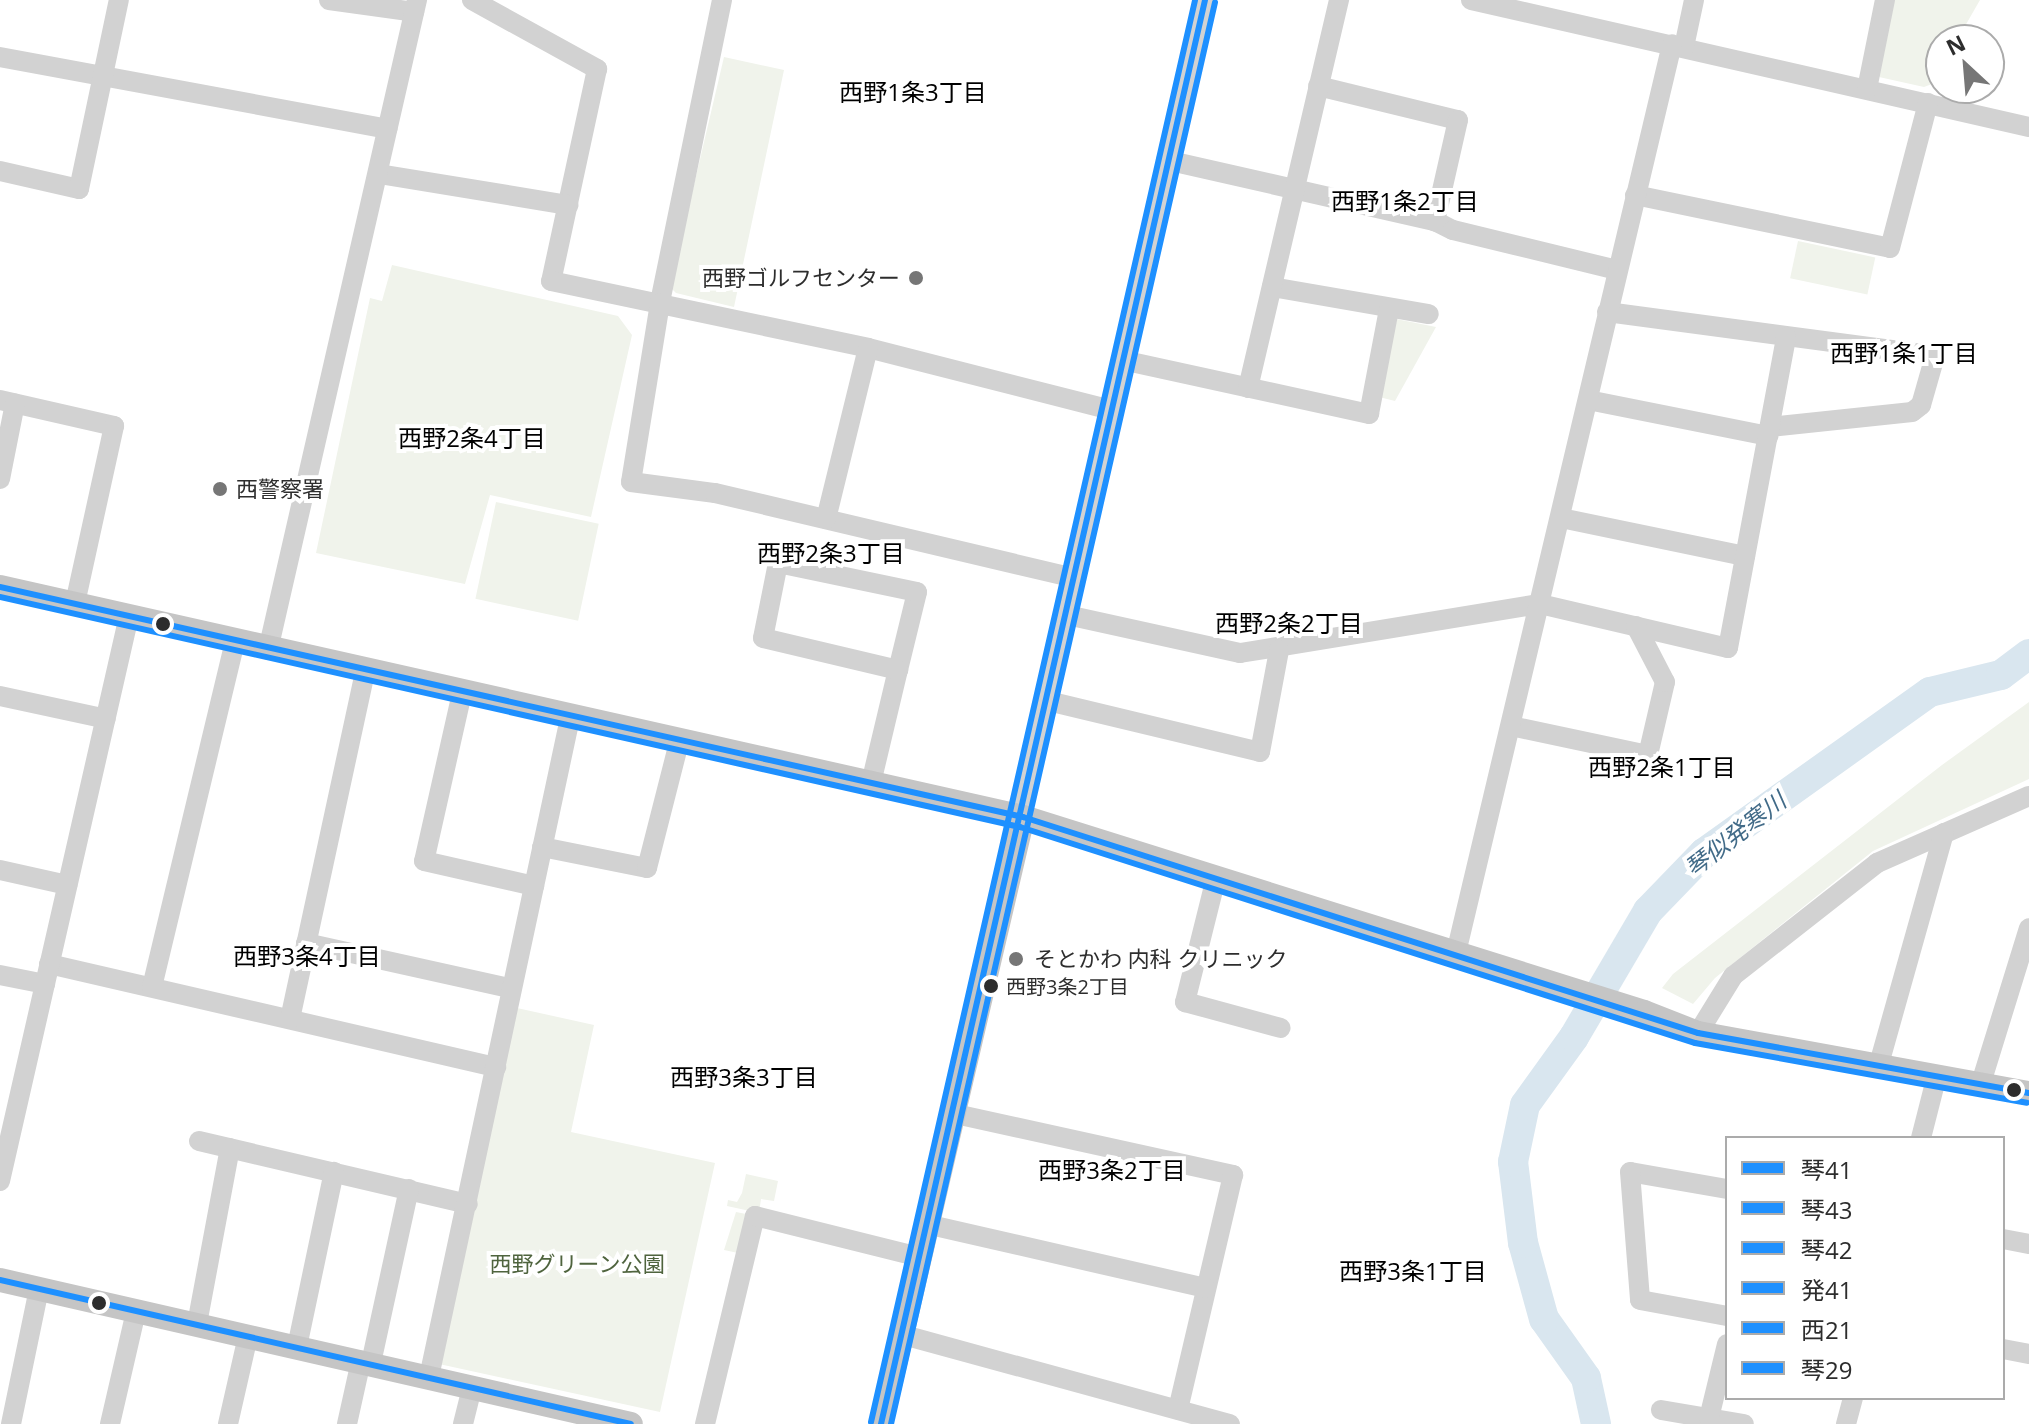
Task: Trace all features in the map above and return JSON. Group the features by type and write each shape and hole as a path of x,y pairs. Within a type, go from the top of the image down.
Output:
{"main road":[{"path":"0,587 570,718 1023,817 1644,1012 1698,1033 2029,1093"},
{"path":"881,1424 951,1113 1023,817"},
{"path":"0,1280 472,1387 569,1417 631,1424"}],"street":[{"path":"0,171 79,189 119,0"},
{"path":"268,650 415,6 329,0"},
{"path":"472,0 597,69 551,281 868,348 1111,410"},
{"path":"722,0 660,303 631,482 715,493 1075,578"},
{"path":"1023,817 1026,784 1048,701 1166,160 1205,0"},
{"path":"1248,388 1291,189 1339,0"},
{"path":"1471,0 1925,102"},
{"path":"1456,953 1635,195 1694,0"},
{"path":"1867,89 1885,0"},
{"path":"0,57 387,129"},
{"path":"1318,86 1458,120 1435,221"},
{"path":"1635,195 1890,248 1928,104"},
{"path":"1932,104 2029,127"},
{"path":"1166,160 1435,221 1453,230 1617,270"},
{"path":"379,174 568,205"},
{"path":"1272,287 1429,314"},
{"path":"1122,360 1369,414 1389,309"},
{"path":"1588,400 1769,431 1912,412 1921,405 1935,356 1607,312"},
{"path":"1067,615 1240,653 1279,650 1390,626 1540,604 1728,648 1786,337"},
{"path":"826,519 868,348"},
{"path":"0,479 7,401 114,426 75,604"},
{"path":"1561,518 1745,556"},
{"path":"871,783 917,592 778,563 763,638 898,670"},
{"path":"0,1181 129,616"},
{"path":"1511,726 1648,755 1665,682 1636,626"},
{"path":"152,987 235,642"},
{"path":"1048,701 1260,752 1279,650"},
{"path":"290,1019 365,671"},
{"path":"462,693 424,861 534,886"},
{"path":"0,696 106,719"},
{"path":"429,1377 468,1204 509,988 570,718"},
{"path":"542,847 647,868 679,742"},
{"path":"1698,1033 1733,976 1877,863 2029,796"},
{"path":"1879,1064 1944,833"},
{"path":"0,870 67,885"},
{"path":"1216,878 1185,1002 1281,1028"},
{"path":"1981,1083 2028,932"},
{"path":"306,943 509,988"},
{"path":"0,975 47,974 152,987 496,1067"},
{"path":"1922,1136 1937,1075"},
{"path":"951,1113 1233,1175 1178,1410"},
{"path":"199,1141 468,1204"},
{"path":"197,1324 230,1148"},
{"path":"297,1347 334,1172"},
{"path":"1725,1189 1630,1172 1640,1300 1725,1316"},
{"path":"347,1424 366,1362 409,1189"},
{"path":"705,1424 755,1216 920,1257"},
{"path":"926,1224 1206,1288"},
{"path":"2005,1239 2029,1244"},
{"path":"11,1424 39,1289"},
{"path":"110,1424 136,1311"},
{"path":"900,1334 1230,1424"},
{"path":"228,1424 248,1336"},
{"path":"2005,1349 2029,1354"},
{"path":"1709,1418 1725,1352"},
{"path":"463,1424 472,1387"},
{"path":"1846,1424 1852,1400"},
{"path":"1661,1410 1744,1424"}],"green space":[{"path":"1892,0 1980,0 1966,24 1925,24 1925,87 1879,77"},
{"path":"724,57 784,70 734,307 676,293 670,287"},
{"path":"1798,241 1875,257 1867,295 1790,278"},
{"path":"392,265 618,316 632,335 591,517 490,495 465,584 316,553 370,298 382,301"},
{"path":"1396,319 1436,327 1395,401 1379,397"},
{"path":"496,502 599,524 578,621 475,599"},
{"path":"2029,702 2029,779 1873,851 1715,978 1693,1004 1662,988 1673,974 1942,765"},
{"name":"西野グリーン公園","path":"517,1008 594,1025 571,1132 715,1163 660,1412 439,1364"},
{"path":"746,1174 778,1181 774,1201 761,1199 759,1213 727,1206 728,1200 737,1202"},
{"path":"736,1212 746,1214 738,1253 724,1250"}],"waterway":[{"name":"琴似発寒川","path":"1596,1424 1586,1378 1544,1319 1523,1243 1513,1162 1525,1105 1574,1037 1648,911 1704,853 1930,692 2001,675 2029,654"}],"transit line":[{"name":"発41","path":"871,1422 1195,0"},
{"name":"琴41","path":"881,1424 1205,0"},
{"name":"琴42","path":"891,1424 1215,2"},
{"name":"琴43","path":"0,587 1023,817 1698,1033 2029,1093"},
{"name":"西21","path":"0,597 1020,827 1695,1043 2027,1103"},
{"name":"琴29","path":"0,1280 631,1424"}],"place":[{"name":"西野ゴルフセンター","path":"916,278"},
{"name":"西警察署","path":"220,489"},
{"name":"そとかわ 内科 クリニック","path":"1016,959"},
{"name":"西野3条2丁目","path":"991,986"}],"district":[{"name":"西野1条3丁目","path":"913,92"},
{"name":"西野1条2丁目","path":"1405,201"},
{"name":"西野1条1丁目","path":"1904,353"},
{"name":"西野2条4丁目","path":"472,438"},
{"name":"西野2条3丁目","path":"831,553"},
{"name":"西野2条2丁目","path":"1289,623"},
{"name":"西野2条1丁目","path":"1662,767"},
{"name":"西野3条4丁目","path":"307,956"},
{"name":"西野3条3丁目","path":"744,1077"},
{"name":"西野3条2丁目","path":"1112,1170"},
{"name":"西野3条1丁目","path":"1413,1271"}]}
